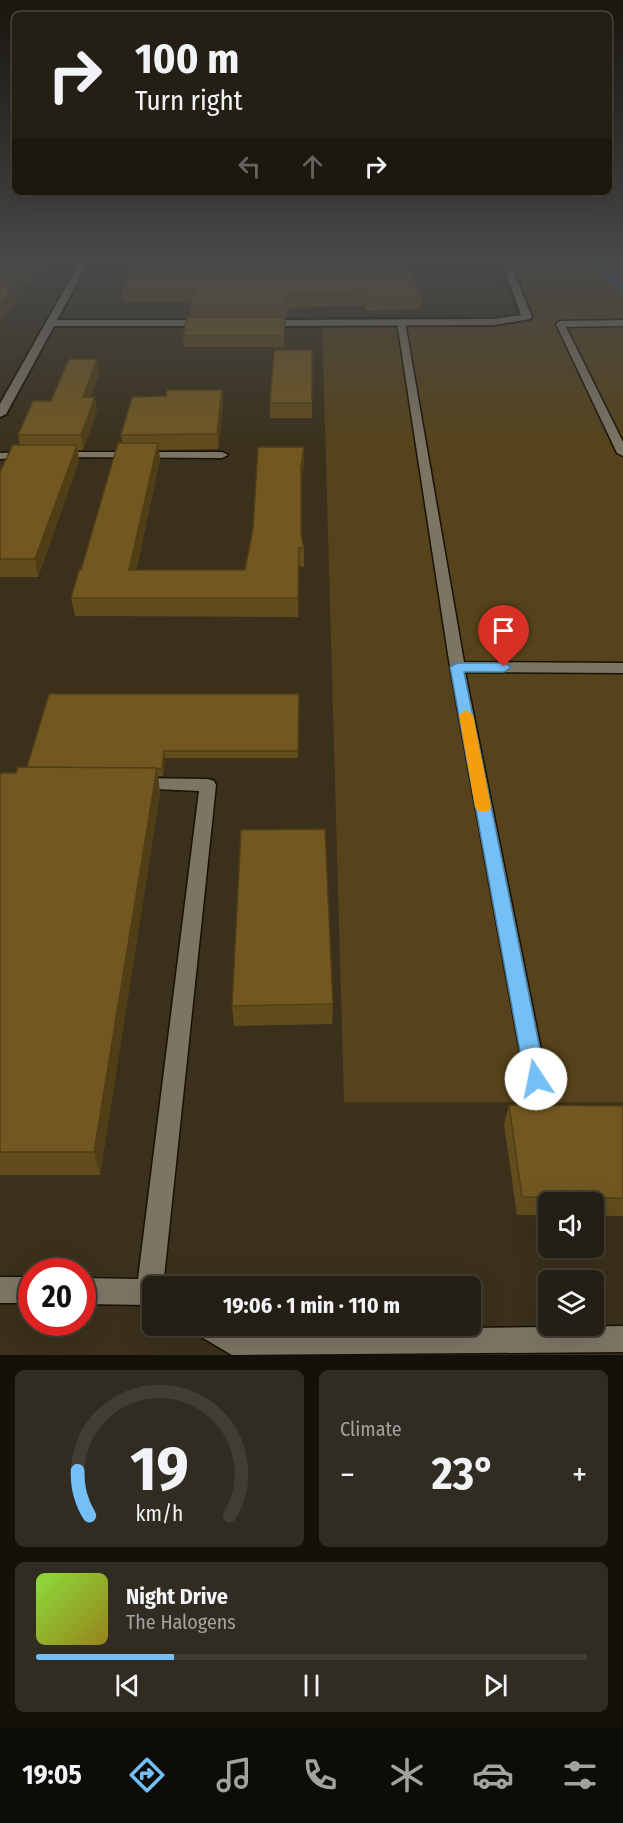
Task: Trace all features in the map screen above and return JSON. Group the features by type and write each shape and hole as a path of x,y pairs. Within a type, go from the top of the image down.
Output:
{"street":[{"path":"0,414 51,325"}],"lane":[{"path":"402,325 457,667 536,1079"},
{"path":"561,325 623,453"},
{"path":"0,456 222,455"},
{"path":"457,667 623,668"},
{"path":"115,784 208,785 153,1276"},
{"path":"0,1290 18,1290"},
{"path":"96,1291 142,1293"},
{"path":"220,1336 237,1349 623,1339"}],"shaded area":[{"path":"0,325 322,325 345,1102 623,1102 623,1355 0,1355"},
{"path":"322,325 623,325 623,1102 344,1102"}],"building":[{"path":"185,325 285,325 284,336 183,336"},
{"path":"274,350 312,350 312,403 270,403"},
{"path":"69,359 97,359 83,397 95,397 81,435 18,435 33,401 51,401"},
{"path":"167,390 222,390 217,434 121,435 132,397 166,396"},
{"path":"118,443 158,443 129,570 245,570 253,528 258,447 304,447 301,466 301,535 304,548 299,548 298,598 71,598"},
{"path":"13,445 77,445 35,559 0,559 0,472"},
{"path":"49,694 299,694 298,751 164,751 162,769 27,767"},
{"path":"18,767 157,768 94,1152 0,1152 0,773 16,773"},
{"path":"325,829 333,1004 232,1006 241,830"},
{"path":"509,1105 623,1106 623,1198 604,1198 604,1192 538,1192 538,1197 522,1197"}],"slow traffic":[{"path":"466,715 483,807"}],"route":[{"path":"504,667 457,667 536,1079"}]}
